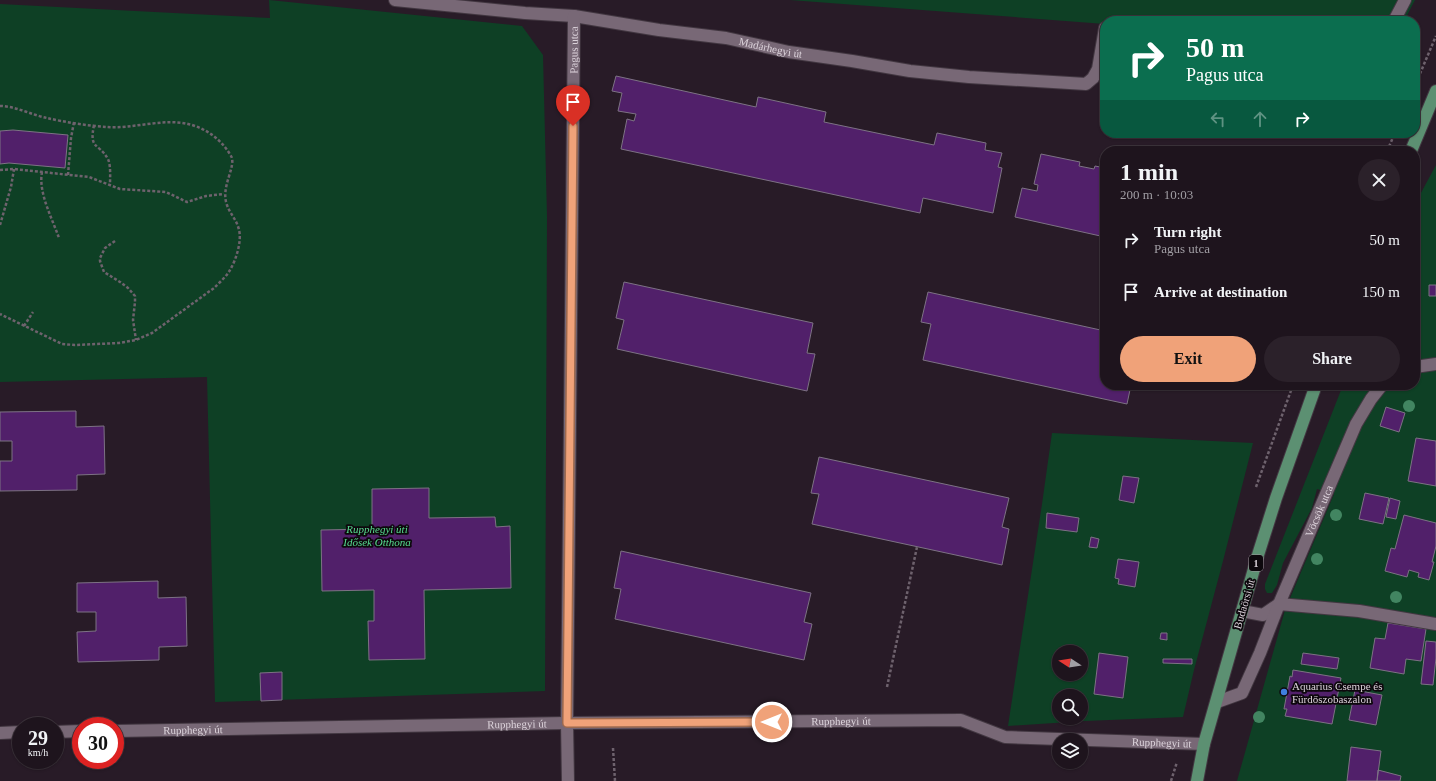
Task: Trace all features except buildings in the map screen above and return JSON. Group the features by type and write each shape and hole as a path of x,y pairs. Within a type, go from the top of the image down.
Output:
{"main road":[{"path":"1420,129 1436,91"},
{"name":"Budaörsi út","path":"1197,781 1204,744 1242,611 1276,498 1314,390"}],"street":[{"name":"Madárhegyi út","path":"395,0 525,13 574,16 658,30 726,38 789,52 852,60 910,71 968,77 1086,84 1093,78 1098,70 1100,58"},
{"path":"1397,16 1405,0"},
{"name":"Pagus utca","path":"568,781 567,723 574,16"},
{"path":"1420,366 1436,364"},
{"name":"Vöcsök utca","path":"1217,702 1242,693 1356,424 1378,390"},
{"path":"1242,611 1263,615 1279,604 1359,611 1436,624"},
{"name":"Rupphegyi út","path":"124,731 567,723 961,720 1005,737 1204,744"},
{"path":"0,733 12,732"}],"path":[{"path":"1420,73 1436,36"},
{"path":"0,106 48,118 107,127 176,122 196,126 221,141 233,158 224,194 227,205 236,221 240,234 236,253 230,270 214,288 152,333 136,340 119,343 68,345 55,341 0,314"},
{"path":"68,175 74,122"},
{"path":"94,125 92,135 93,142 108,160 110,185"},
{"path":"0,170 14,169 89,177 120,189 166,192 187,202 206,196 224,194"},
{"path":"0,225 11,187 14,169"},
{"path":"42,172 42,188 59,238"},
{"path":"115,241 105,248 100,261 104,272 128,288 134,296 135,302 132,320 136,340"},
{"path":"24,326 33,312"},
{"path":"1256,487 1291,390"},
{"path":"887,687 917,547"},
{"path":"613,748 615,781"}],"green space":[{"name":"Rupphegyi úti Idősek Otthona","path":"269,0 522,26 543,55 547,217 545,691 215,702 207,377 0,382 0,4 270,18"},
{"path":"790,0 1415,0 1407,16 1100,16 1100,24"},
{"path":"1436,165 1436,781 1237,781 1285,610 1334,494 1317,489 1312,508 1283,563 1277,585 1272,593 1267,593 1265,584 1341,390 1420,390 1420,195"},
{"path":"1052,433 1253,443 1183,717 1088,721 1088,689 1052,689 1052,723 1008,726"}],"place":[{"name":"Aquarius Csempe és Fürdőszobaszalon","path":"1284,692"}],"route":[{"path":"573,126 567,723 772,722"}]}
